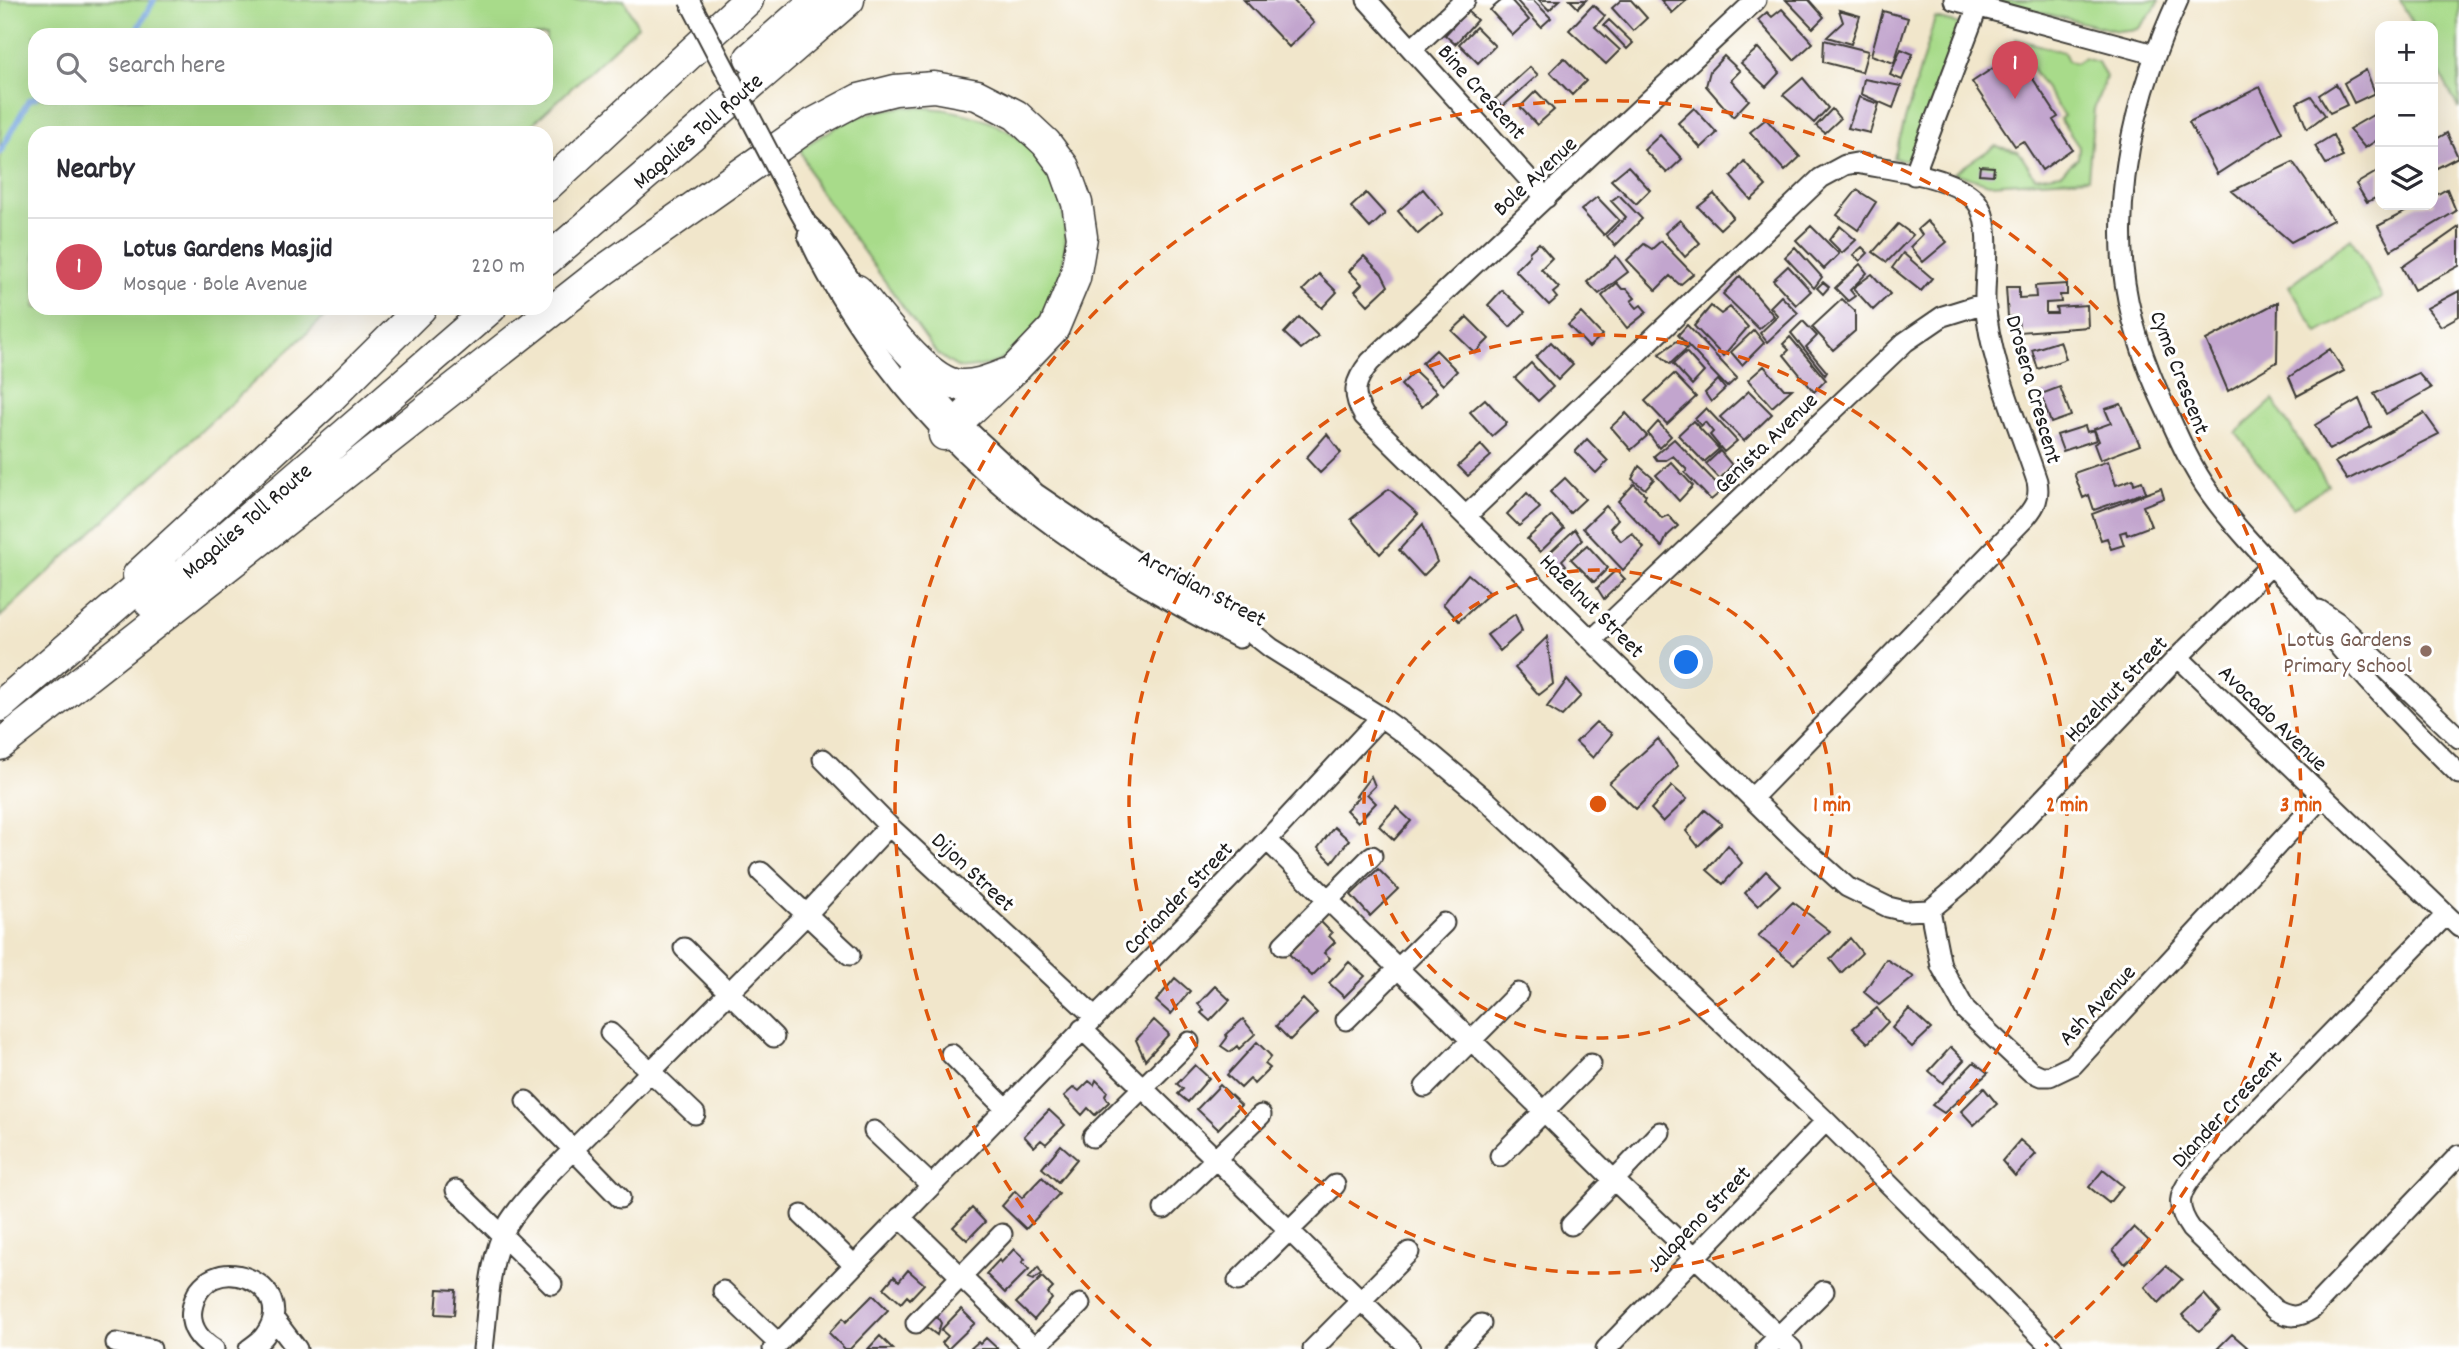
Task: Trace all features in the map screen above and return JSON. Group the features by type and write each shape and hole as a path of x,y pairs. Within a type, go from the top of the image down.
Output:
{"highway":[{"path":"553,181 748,0"},
{"name":"Magalies Toll Route","path":"553,228 816,0"},
{"name":"Magalies Toll Route","path":"553,255 849,0"},
{"path":"553,310 604,270 810,125 859,99 895,90 934,88 977,95 1016,115 1046,143 1063,167 1077,203 1082,237 1075,278 1054,328 1014,370 951,428"},
{"path":"857,290 924,367 940,379 959,385 978,384 1014,370"},
{"path":"0,699 285,440 414,315"},
{"name":"Magalies Toll Route","path":"0,706 453,315"},
{"name":"Magalies Toll Route","path":"0,732 483,315"},
{"path":"0,745 547,315"}],"street":[{"name":"Arcridian Street","path":"689,0 802,215 951,428"},
{"name":"Bine Crescent","path":"1367,0 1546,198"},
{"name":"Bine Crescent","path":"1412,49 1465,0"},
{"name":"Bole Avenue","path":"1355,392 1359,376 1370,362 1756,0"},
{"path":"1954,0 2154,54"},
{"name":"Cyme Crescent","path":"2178,0 2154,54 2129,156 2122,211 2123,269 2134,324 2158,392 2186,454 2232,523 2307,602 2334,640 2373,686 2459,774"},
{"path":"1914,175 1978,6"},
{"name":"Drosera Crescent","path":"1467,515 1821,178 1845,165 1856,163 1939,180 1973,197 1985,221 1986,303 2000,372 2037,481 2039,493 2036,504 2017,527 1752,797"},
{"name":"Arcridian Street","path":"802,215 808,235 843,303 892,374 951,428 1035,493 1139,564 1238,622 1270,648 1381,718 1430,753 1489,802 1826,1121 2053,1349"},
{"name":"Genista Avenue","path":"1593,639 1905,342 1943,316 1986,303"},
{"name":"Hazelnut Street","path":"1355,392 1364,416 1790,836 1847,887 1888,908 1905,911 1930,910 1968,877 2178,657 2270,566"},
{"name":"Cyme Crescent","path":"2307,602 2337,622 2459,738"},
{"name":"Avocado Avenue","path":"2178,657 2452,921"},
{"name":"Coriander Street","path":"723,1291 776,1346 1267,840 1381,718"},
{"name":"Dijon Street","path":"823,759 1088,1023 1142,1088 1411,1349"},
{"name":"Ash Avenue","path":"1930,910 1941,966 1966,1011 2020,1064 2040,1076 2050,1076 2073,1065 2322,797"},
{"path":"483,1349 493,1272 503,1234 530,1196 806,916 890,826"},
{"path":"1267,840 1695,1256 1779,1345 1824,1292"},
{"path":"1283,945 1371,856"},
{"path":"761,872 849,955"},
{"name":"Diander Crescent","path":"2452,921 2198,1170 2186,1185 2180,1208 2192,1229 2275,1310 2292,1317 2312,1309 2459,1155"},
{"path":"1346,1020 1444,923"},
{"path":"684,948 774,1037"},
{"path":"1425,1087 1518,993"},
{"path":"610,1033 695,1114"},
{"path":"1093,1137 1189,1042"},
{"path":"951,1054 1005,1108"},
{"path":"1500,1156 1591,1064"},
{"path":"526,1101 620,1198"},
{"path":"1164,1209 1261,1115"},
{"name":"Jalapeno Street","path":"1606,1349 1826,1121"},
{"path":"874,1131 931,1185"},
{"path":"1572,1226 1660,1132"},
{"path":"1238,1281 1335,1185"},
{"path":"456,1190 552,1284"},
{"path":"802,1215 854,1265"},
{"path":"901,1217 1034,1349 1080,1304"},
{"path":"916,1323 1002,1234"},
{"path":"1313,1349 1409,1252"},
{"path":"210,1348 197,1336 190,1317 194,1298 210,1280 230,1273 253,1279 267,1292 273,1306 274,1319 265,1337 249,1349"},
{"path":"274,1319 297,1349"},
{"path":"1456,1349 1480,1324"},
{"path":"116,1343 151,1349"}],"green space":[{"path":"0,0 624,0 638,26 531,126 28,126 28,315 326,315 0,617"},
{"path":"1990,0 2159,0 2138,29 2117,31"},
{"path":"2400,0 2459,0 2459,109 2438,69 2438,21 2411,21"},
{"path":"1935,18 1960,24 1911,161 1894,158"},
{"path":"2016,39 2064,52 2068,61 2076,63 2084,58 2098,62 2106,77 2094,109 2088,178 1989,184 1954,173 1995,146 2018,151 2035,177 2061,173 2078,158 2079,147 2060,119 2064,116 2016,44"},
{"path":"903,107 959,112 995,124 1026,144 1040,157 1055,185 1065,225 1063,266 1057,286 1039,323 1011,353 995,363 960,368 937,354 815,184 800,149 860,116"},
{"path":"2351,238 2382,297 2318,333 2289,286"},
{"path":"2273,400 2328,485 2293,508 2236,433"}],"building":[{"path":"1244,0 1293,0 1314,23 1289,47"},
{"path":"1502,0 1511,0 1529,20 1513,35 1490,10"},
{"path":"1516,0 1533,0 1551,18 1541,27"},
{"path":"1539,0 1560,0 1549,10"},
{"path":"1570,0 1586,0 1578,8"},
{"path":"1621,0 1631,0 1647,18 1633,31 1612,8"},
{"path":"1661,0 1687,0 1672,13"},
{"path":"1786,0 1809,0 1824,17 1813,28"},
{"path":"1593,5 1605,16 1595,27 1620,50 1606,64 1569,30"},
{"path":"1782,9 1813,43 1794,60 1758,20 1767,12 1772,17"},
{"path":"1839,10 1860,16 1851,44 1827,37 1843,22"},
{"path":"1467,11 1477,20 1455,44 1445,35"},
{"path":"1883,11 1908,18 1894,63 1871,55"},
{"path":"1609,20 1633,43 1627,49 1604,25"},
{"path":"1476,27 1495,46 1478,63 1459,44"},
{"path":"1824,40 1868,51 1862,72 1823,62"},
{"path":"1758,48 1780,72 1766,87 1741,63"},
{"path":"1901,49 1913,54 1902,80 1890,75"},
{"path":"2016,53 2058,117 2053,120 2072,149 2042,170 2023,141 2015,146 1972,82"},
{"path":"1724,56 1740,71 1731,80 1749,100 1733,117 1706,86 1710,71"},
{"path":"1564,58 1586,81 1572,95 1550,72"},
{"path":"1530,67 1538,75 1502,107 1495,99"},
{"path":"2366,70 2375,93 2354,103 2344,83"},
{"path":"1803,78 1828,108 1814,123 1783,95"},
{"path":"1864,79 1901,86 1893,108 1861,94"},
{"path":"2336,84 2347,105 2330,113 2319,95"},
{"path":"2260,87 2282,132 2217,174 2189,122"},
{"path":"1536,91 1554,110 1537,125 1520,107"},
{"path":"2311,96 2325,115 2307,129 2297,103"},
{"path":"1859,97 1879,104 1870,133 1848,128"},
{"path":"1694,108 1717,133 1701,148 1678,123"},
{"path":"1832,109 1840,119 1825,133 1816,126"},
{"path":"2375,114 2375,141 2365,148 2349,129"},
{"path":"1766,119 1800,157 1785,171 1750,132"},
{"path":"2447,133 2458,157 2438,167 2438,147 2438,138"},
{"path":"1660,135 1682,159 1667,173 1644,150"},
{"path":"2333,135 2343,157 2326,164 2315,146"},
{"path":"1744,161 1766,186 1751,200 1731,177"},
{"path":"2293,162 2333,220 2291,242 2232,191"},
{"path":"1628,166 1650,190 1636,204 1611,180"},
{"path":"1980,166 1994,167 1993,175 1979,174"},
{"path":"2375,173 2375,198 2367,202 2356,184"},
{"path":"1423,189 1443,213 1418,234 1398,211"},
{"path":"2447,189 2456,211 2391,250 2378,226 2408,210 2438,210 2438,194"},
{"path":"1857,190 1876,202 1858,230 1837,215"},
{"path":"1366,193 1385,214 1370,228 1351,207"},
{"path":"1714,194 1733,217 1720,229 1698,207"},
{"path":"1619,195 1642,219 1615,246 1607,236 1626,217 1611,201"},
{"path":"1597,197 1619,220 1604,235 1581,210"},
{"path":"1680,220 1700,243 1685,257 1665,233"},
{"path":"1927,221 1947,242 1923,262 1910,247 1922,235 1918,229"},
{"path":"1898,224 1913,235 1887,262 1873,252"},
{"path":"1811,226 1839,254 1824,269 1796,240"},
{"path":"1840,226 1856,240 1842,253 1829,240"},
{"path":"2459,227 2459,266 2414,290 2402,267"},
{"path":"1661,241 1693,274 1680,285 1670,276 1656,290 1627,260 1644,244 1652,249"},
{"path":"1539,243 1552,258 1541,269 1559,288 1553,293 1557,298 1549,305 1515,270"},
{"path":"1795,247 1822,277 1814,288 1785,257"},
{"path":"1862,247 1868,253 1860,261 1853,255"},
{"path":"1903,253 1932,278 1921,291 1892,268"},
{"path":"1364,256 1382,274 1388,286 1368,305 1355,291 1362,284 1349,271"},
{"path":"1616,256 1628,272 1599,294 1587,282"},
{"path":"1860,264 1867,273 1850,290 1855,296 1848,301 1835,288"},
{"path":"1788,266 1811,291 1796,305 1773,280"},
{"path":"1319,274 1337,292 1322,308 1303,290"},
{"path":"1872,274 1890,294 1873,310 1853,288"},
{"path":"1740,276 1774,316 1759,329 1723,294"},
{"path":"1823,282 1829,287 1823,294 1817,288"},
{"path":"1617,283 1635,298 1631,301 1637,308 1641,305 1647,312 1627,328 1602,296"},
{"path":"2067,284 2067,295 2060,295 2061,302 2046,303 2046,313 2057,313 2056,307 2087,305 2088,327 2019,332 2018,316 2008,317 2006,287 2019,287 2019,298 2036,297 2035,286"},
{"path":"1502,290 1525,312 1510,327 1488,305"},
{"path":"2459,291 2459,316 2441,326 2427,308"},
{"path":"1781,296 1798,313 1767,342 1760,333 1778,316 1770,307"},
{"path":"1842,299 1855,311 1855,331 1833,350 1812,327"},
{"path":"2278,302 2277,362 2228,391 2206,340"},
{"path":"1711,306 1721,314 1730,307 1748,327 1723,356 1694,326"},
{"path":"1581,313 1602,335 1589,347 1568,325"},
{"path":"1299,317 1318,336 1301,349 1284,333"},
{"path":"1467,317 1489,339 1475,353 1452,331"},
{"path":"1803,321 1817,336 1806,347 1827,372 1825,375 1791,333"},
{"path":"1687,325 1737,378 1727,387 1678,335"},
{"path":"1754,330 1764,343 1742,365 1731,352"},
{"path":"1790,337 1826,380 1814,392 1784,355 1789,350 1783,344"},
{"path":"1677,341 1687,348 1670,364 1659,354"},
{"path":"2060,341 2066,359 2038,369 2032,350"},
{"path":"1551,342 1573,365 1558,380 1536,357"},
{"path":"2330,349 2344,371 2297,396 2289,377"},
{"path":"1436,350 1457,371 1443,385 1422,363"},
{"path":"1686,352 1704,372 1692,385 1673,364"},
{"path":"1531,363 1553,387 1538,401 1515,378"},
{"path":"1764,366 1784,389 1792,389 1772,407 1748,380"},
{"path":"1415,371 1437,392 1422,407 1401,385"},
{"path":"2418,373 2431,388 2386,414 2374,394"},
{"path":"1674,374 1696,397 1667,424 1645,401"},
{"path":"1718,380 1725,389 1711,402 1705,393"},
{"path":"2060,387 2071,416 2051,423 2041,394"},
{"path":"1749,391 1772,414 1744,441 1720,417"},
{"path":"1485,399 1507,423 1492,436 1470,412"},
{"path":"2359,399 2371,427 2329,450 2315,425"},
{"path":"2121,404 2140,445 2100,460 2094,444 2099,441 2094,429 2111,423 2105,409"},
{"path":"1706,408 1737,441 1724,452 1710,435 1713,432 1705,422 1701,426 1695,419"},
{"path":"1626,413 1647,436 1631,450 1611,427"},
{"path":"2424,413 2439,434 2347,480 2335,462"},
{"path":"1693,421 1719,449 1704,462 1678,435"},
{"path":"1658,422 1671,436 1659,448 1648,433"},
{"path":"2085,426 2087,432 2093,430 2096,440 2063,451 2057,435"},
{"path":"1327,434 1341,453 1320,473 1306,458"},
{"path":"1587,439 1608,461 1596,473 1575,452"},
{"path":"1674,439 1723,490 1711,500 1673,456 1666,460 1657,460 1654,456"},
{"path":"1481,445 1491,456 1468,476 1458,466"},
{"path":"1720,451 1732,465 1720,479 1706,464"},
{"path":"2108,461 2116,485 2133,479 2134,484 2142,481 2146,492 2094,510 2089,495 2083,498 2074,473"},
{"path":"1671,462 1693,486 1679,501 1656,475"},
{"path":"1639,466 1654,479 1645,489 1632,479"},
{"path":"1565,478 1585,499 1570,513 1550,492"},
{"path":"1634,484 1646,495 1644,498 1662,518 1668,515 1678,526 1667,536 1662,547 1618,501"},
{"path":"2161,488 2164,498 2143,506 2151,526 2127,535 2126,531 2120,533 2124,545 2111,549 2107,538 2101,540 2092,514"},
{"path":"1389,489 1418,514 1380,554 1351,519"},
{"path":"1527,493 1540,508 1519,526 1507,514"},
{"path":"1606,506 1618,519 1610,528 1621,541 1632,533 1644,548 1623,570 1583,528"},
{"path":"1552,516 1564,529 1540,552 1527,539"},
{"path":"1423,524 1437,562 1423,576 1399,550"},
{"path":"1575,529 1582,540 1562,560 1566,565 1557,572 1543,559"},
{"path":"1587,545 1608,568 1594,582 1571,559"},
{"path":"1616,570 1625,579 1604,599 1597,588"},
{"path":"1468,574 1490,593 1459,621 1443,604"},
{"path":"1515,614 1522,631 1500,651 1487,635"},
{"path":"1547,637 1553,684 1539,695 1515,668"},
{"path":"1567,680 1581,696 1562,716 1547,707"},
{"path":"1596,722 1612,734 1593,758 1576,742"},
{"path":"1658,739 1678,766 1636,809 1609,783"},
{"path":"1371,776 1375,786 1367,794 1376,803 1358,822 1346,810 1359,797 1356,796"},
{"path":"1672,786 1687,799 1663,822 1651,809"},
{"path":"1396,807 1411,821 1394,840 1379,826"},
{"path":"1705,810 1722,824 1698,846 1686,831"},
{"path":"1334,827 1349,840 1332,862 1318,848"},
{"path":"1728,845 1742,863 1723,884 1707,870"},
{"path":"1378,869 1398,889 1370,916 1351,895"},
{"path":"1766,871 1780,885 1758,906 1745,893"},
{"path":"1793,902 1830,931 1794,964 1758,936"},
{"path":"1318,919 1332,933 1329,936 1335,942 1324,953 1330,958 1312,976 1289,954"},
{"path":"1850,938 1862,953 1841,973 1830,959"},
{"path":"1886,959 1914,977 1879,1005 1864,992"},
{"path":"1349,962 1365,976 1344,997 1329,983"},
{"path":"1175,978 1190,991 1171,1014 1156,1001"},
{"path":"1215,986 1230,1000 1210,1021 1201,1013 1204,1010 1198,1004"},
{"path":"1303,999 1317,1013 1290,1040 1276,1026"},
{"path":"1877,1008 1888,1022 1868,1043 1853,1028"},
{"path":"1909,1009 1931,1029 1912,1047 1892,1028"},
{"path":"1243,1019 1255,1034 1239,1049 1237,1046 1230,1052 1221,1046 1227,1038 1226,1034"},
{"path":"1154,1020 1169,1034 1145,1060 1136,1040"},
{"path":"1257,1042 1271,1056 1265,1064 1270,1068 1254,1084 1250,1079 1241,1088 1227,1075"},
{"path":"1951,1047 1964,1060 1943,1083 1929,1071"},
{"path":"1974,1062 1988,1073 1944,1113 1932,1105"},
{"path":"1195,1065 1209,1078 1188,1102 1178,1094 1183,1089 1177,1084"},
{"path":"1096,1080 1107,1091 1105,1096 1109,1102 1095,1115 1088,1108 1082,1115 1064,1096 1074,1087 1079,1091 1089,1081 1094,1085"},
{"path":"1220,1085 1241,1105 1218,1129 1197,1109"},
{"path":"1984,1088 1997,1104 1974,1125 1961,1111"},
{"path":"1049,1110 1065,1125 1046,1144 1041,1140 1034,1147 1024,1136"},
{"path":"2020,1140 2036,1154 2015,1176 2002,1161"},
{"path":"1061,1145 1077,1159 1058,1182 1042,1168"},
{"path":"2103,1170 2123,1186 2109,1203 2089,1187"},
{"path":"1042,1177 1059,1194 1026,1229 1002,1206 1015,1191 1022,1198"},
{"path":"972,1208 985,1222 967,1240 953,1227"},
{"path":"2134,1227 2149,1241 2125,1264 2113,1250"},
{"path":"1014,1249 1025,1259 1022,1262 1029,1269 1005,1293 986,1274"},
{"path":"2166,1266 2182,1279 2159,1303 2145,1287"},
{"path":"1038,1267 1042,1274 1033,1280 1028,1278"},
{"path":"908,1270 924,1284 910,1299 907,1296 901,1303 884,1288 894,1276 899,1281"},
{"path":"1042,1277 1053,1288 1048,1293 1052,1299 1034,1320 1016,1303"},
{"path":"438,1289 456,1290 454,1315 436,1314"},
{"path":"2204,1294 2220,1312 2199,1331 2182,1315"},
{"path":"873,1295 888,1310 850,1349 845,1349 829,1333 843,1318 846,1322"},
{"path":"961,1309 975,1323 948,1349 942,1343 948,1336 941,1330"},
{"path":"935,1313 941,1323 937,1335 925,1326"},
{"path":"2232,1334 2247,1347 2217,1349"},
{"path":"880,1336 893,1349 868,1349"},
{"path":"986,1338 998,1349 970,1349 978,1342 980,1344"}],"waterway":[{"path":"138,28 154,0"},
{"path":"0,152 28,102"}],"place":[{"name":"Lotus Gardens Masjid","path":"2015,99"},
{"name":"Lotus Gardens Primary School","path":"2426,651"}]}
